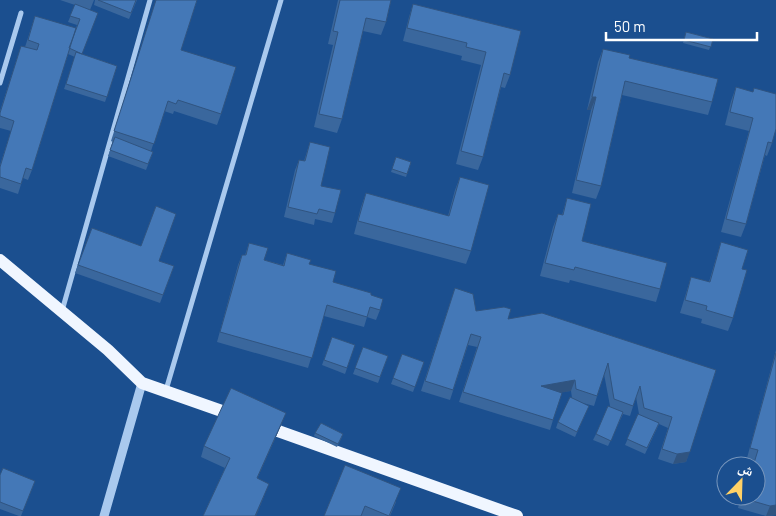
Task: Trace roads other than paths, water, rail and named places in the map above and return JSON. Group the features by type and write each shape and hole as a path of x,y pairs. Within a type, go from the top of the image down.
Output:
{"main road":[{"path":"0,260 108,350 142,383 517,516"}],"street":[{"path":"62,312 150,0"},
{"path":"165,391 281,0"},
{"path":"0,83 21,13"},
{"path":"104,516 142,383"}]}
